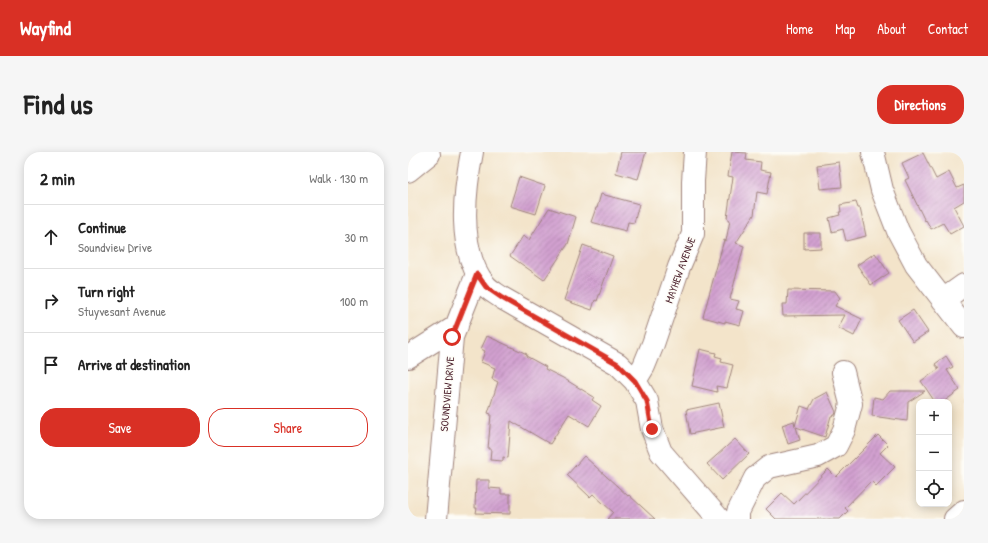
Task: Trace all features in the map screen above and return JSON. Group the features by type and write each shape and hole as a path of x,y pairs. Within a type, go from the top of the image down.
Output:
{"street":[{"path":"472,152 468,174 465,233 471,259 477,274 486,287 502,298 618,364 635,381 647,401 652,429 661,452 719,519"},
{"name":"MAYHEW AVENUE","path":"635,381 644,366 653,344 693,234 693,182 695,152"},
{"path":"873,152 882,190 898,232 916,265 964,327"},
{"path":"408,171 432,153"},
{"name":"SOUNDVIEW DRIVE","path":"436,519 452,337 477,274"},
{"path":"943,300 964,285"},
{"path":"408,357 457,326"},
{"path":"738,519 738,512 755,478 769,467 818,456 836,446 844,430 851,404 843,372"},
{"path":"420,519 434,500 440,484"},
{"path":"955,519 964,511"}],"building":[{"path":"621,152 646,152 638,179 616,173"},
{"path":"732,152 747,153 746,160 761,162 760,170 771,172 767,194 757,192 754,215 736,243 744,246 730,299 739,301 736,309 744,311 740,325 725,321 725,323 703,317 724,240 726,241 730,220 727,218 733,177 728,176"},
{"path":"923,153 936,179 949,172 957,188 964,185 964,201 954,207 964,226 950,234 943,223 931,229 926,220 925,221 905,180 909,178 902,163"},
{"path":"839,162 842,187 820,189 817,165"},
{"path":"519,177 545,186 536,214 510,206"},
{"path":"601,194 639,204 634,223 628,222 626,231 591,222"},
{"path":"856,202 858,208 860,208 866,236 846,241 843,229 832,232 829,218 840,215 840,205"},
{"path":"549,208 576,217 568,244 544,280 510,256 523,236 529,240"},
{"path":"804,233 821,233 821,248 804,249"},
{"path":"583,245 613,256 597,301 595,300 592,310 564,300"},
{"path":"875,253 889,273 871,285 857,265"},
{"path":"788,290 835,291 840,298 835,306 862,319 854,336 838,328 845,315 783,316 782,304 787,304"},
{"path":"913,310 928,332 913,342 898,320"},
{"path":"487,336 527,354 526,356 546,367 545,369 594,397 592,400 601,406 589,426 569,414 550,444 511,421 508,458 503,457 503,461 490,460 491,449 488,449 491,414 488,413 498,382 492,379 495,368 481,362 485,351 481,349"},
{"path":"700,349 716,353 715,356 722,358 721,362 733,365 727,388 716,386 717,392 692,386"},
{"path":"946,356 953,367 947,370 960,390 947,399 933,399 921,381 939,369 935,364"},
{"path":"890,391 925,391 908,402 907,421 872,416 874,397 883,399"},
{"path":"827,392 836,412 835,415 831,416 825,437 796,427 800,440 788,444 782,425 794,421 795,426 801,406 809,409 814,399"},
{"path":"719,403 724,427 690,434 686,410"},
{"path":"878,435 888,445 880,453 895,467 876,486 871,481 845,508 848,511 840,519 776,519 766,509 782,493 794,504 828,469 836,477"},
{"path":"735,439 749,454 722,480 707,464"},
{"path":"584,456 655,519 607,519 613,512 593,494 590,497 567,475"},
{"path":"476,480 489,480 489,488 501,489 501,494 510,494 510,514 476,513"}],"route":[{"path":"452,337 477,274 486,287 502,298 618,364 635,381 647,401 652,429"}]}
